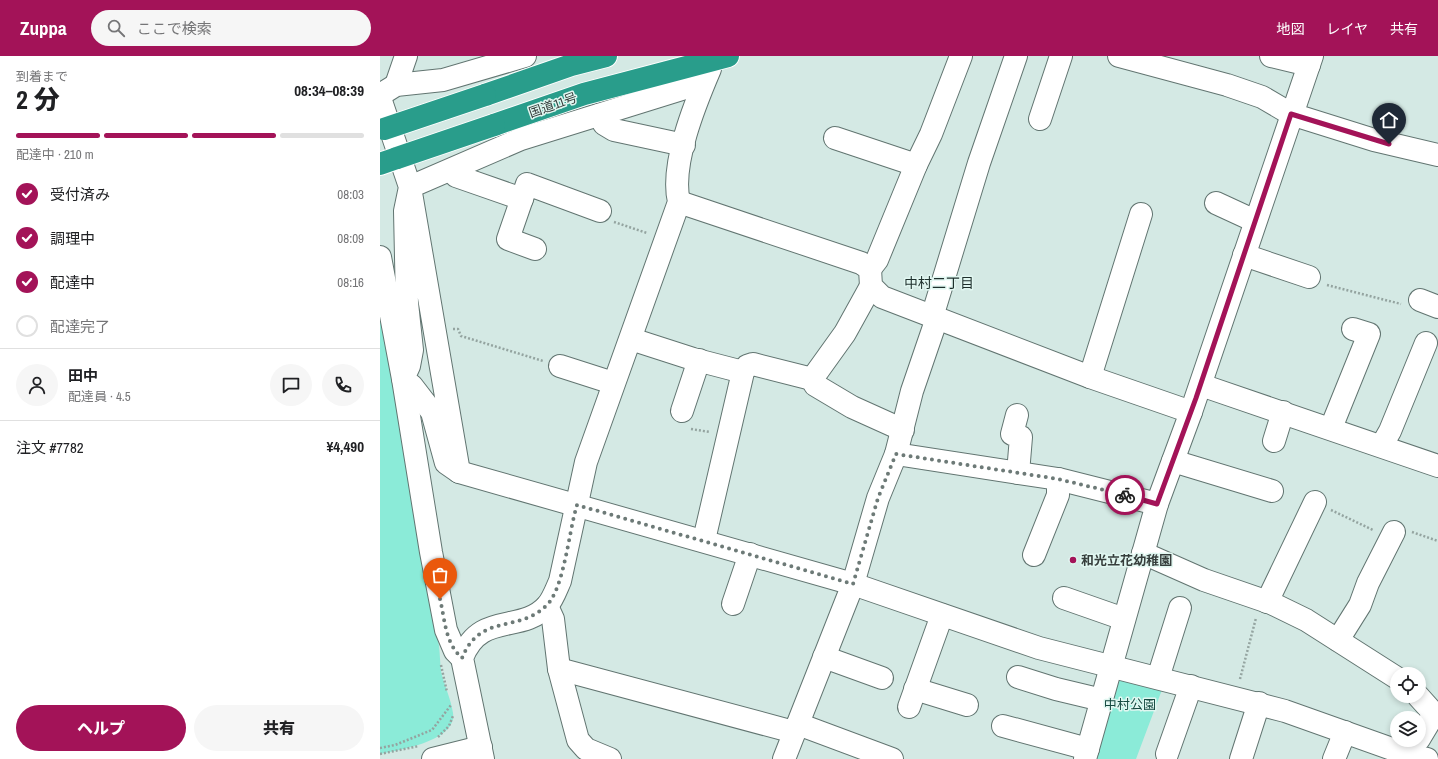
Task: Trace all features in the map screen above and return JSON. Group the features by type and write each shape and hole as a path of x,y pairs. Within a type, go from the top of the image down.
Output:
{"highway":[{"path":"382,130 571,66 606,56"},
{"name":"国道11号","path":"388,161 584,94 720,57"}],"street":[{"path":"406,56 385,92 410,187 459,472"},
{"path":"385,92 443,80 482,63 525,56"},
{"path":"812,379 845,333 871,278 916,165 931,134 961,56"},
{"path":"784,759 853,584 878,498 896,454 912,391 980,163 1016,56"},
{"path":"1040,119 1061,56"},
{"path":"1119,56 1227,85 1262,97 1291,114 1374,140 1438,155"},
{"path":"1003,726 1087,754 1157,504 1191,412 1291,114 1311,61 1270,56"},
{"path":"410,187 521,139 685,88 720,57"},
{"path":"433,759 482,753 462,658 467,645 492,626 529,618 547,606 560,581 586,462 613,383 631,339 667,240 679,202 676,177 698,99 720,57"},
{"path":"599,115 604,124 614,130 684,145"},
{"path":"835,138 916,165"},
{"path":"451,170 456,176 522,199"},
{"path":"534,249 508,239 527,184 600,211"},
{"path":"403,379 409,366 412,350 407,303 405,211 410,187"},
{"path":"679,202 861,263 871,278 876,293 882,297 1090,377 1191,412"},
{"path":"1216,203 1256,221"},
{"path":"1090,377 1141,214"},
{"path":"1244,255 1309,277"},
{"path":"380,257 403,379 431,552 446,630 454,651 462,658"},
{"path":"1331,428 1369,334 1353,329"},
{"path":"631,339 743,372"},
{"path":"1382,445 1390,431 1426,343"},
{"path":"686,420 699,360"},
{"path":"704,540 743,372 747,366 753,364 812,379 816,385 852,407 903,430"},
{"path":"560,366 613,383"},
{"path":"403,379 412,386 432,412 446,463 459,472 704,540 853,584 1039,648 1259,703 1345,732 1416,750 1436,716 1424,703"},
{"path":"1200,385 1437,462"},
{"path":"1274,441 1283,412"},
{"path":"1017,415 1012,434 1021,437 1018,472"},
{"path":"896,454 1058,479 1157,504"},
{"path":"1173,461 1272,491"},
{"path":"1034,555 1058,494 1058,479"},
{"path":"1264,600 1315,502"},
{"path":"1338,640 1360,605 1394,532"},
{"path":"1143,553 1204,580 1264,600 1306,620 1390,673"},
{"path":"733,604 750,554"},
{"path":"1064,598 1124,619"},
{"path":"547,606 553,619 559,668 578,740 586,749 610,759"},
{"path":"1158,678 1180,608"},
{"path":"942,614 912,698 967,706"},
{"path":"824,657 882,678"},
{"path":"559,668 796,728 892,759"},
{"path":"1018,677 1056,689 1102,700"},
{"path":"1166,754 1191,686"},
{"path":"1240,759 1259,703"},
{"path":"1334,759 1345,732"}],"path":[{"path":"600,211 602,217 667,240"},
{"path":"1309,277 1313,282 1386,299 1428,304"},
{"path":"435,332 458,329 461,336 560,366"},
{"path":"686,420 728,436"},
{"path":"1315,502 1371,529 1394,532 1408,531 1438,541"},
{"path":"1236,697 1264,600"}],"green space":[{"path":"380,306 398,389 410,494 439,646 441,671 453,713 452,723 446,731 437,737 413,747 380,754"},
{"name":"中村公園","path":"1113,674 1163,687 1136,759 1089,759"}],"way so far":[{"path":"440,599 449,640 454,651 462,658 467,645 492,626 529,618 547,606 560,581 571,526 577,505 704,540 853,584 878,498 896,454 1058,479 1125,495"}],"place":[{"name":"和光立花幼稚園","path":"1073,560"}],"district":[{"name":"中村二丁目","path":"939,283"}],"route":[{"path":"1125,495 1157,504 1196,398 1291,114 1389,144"}]}
